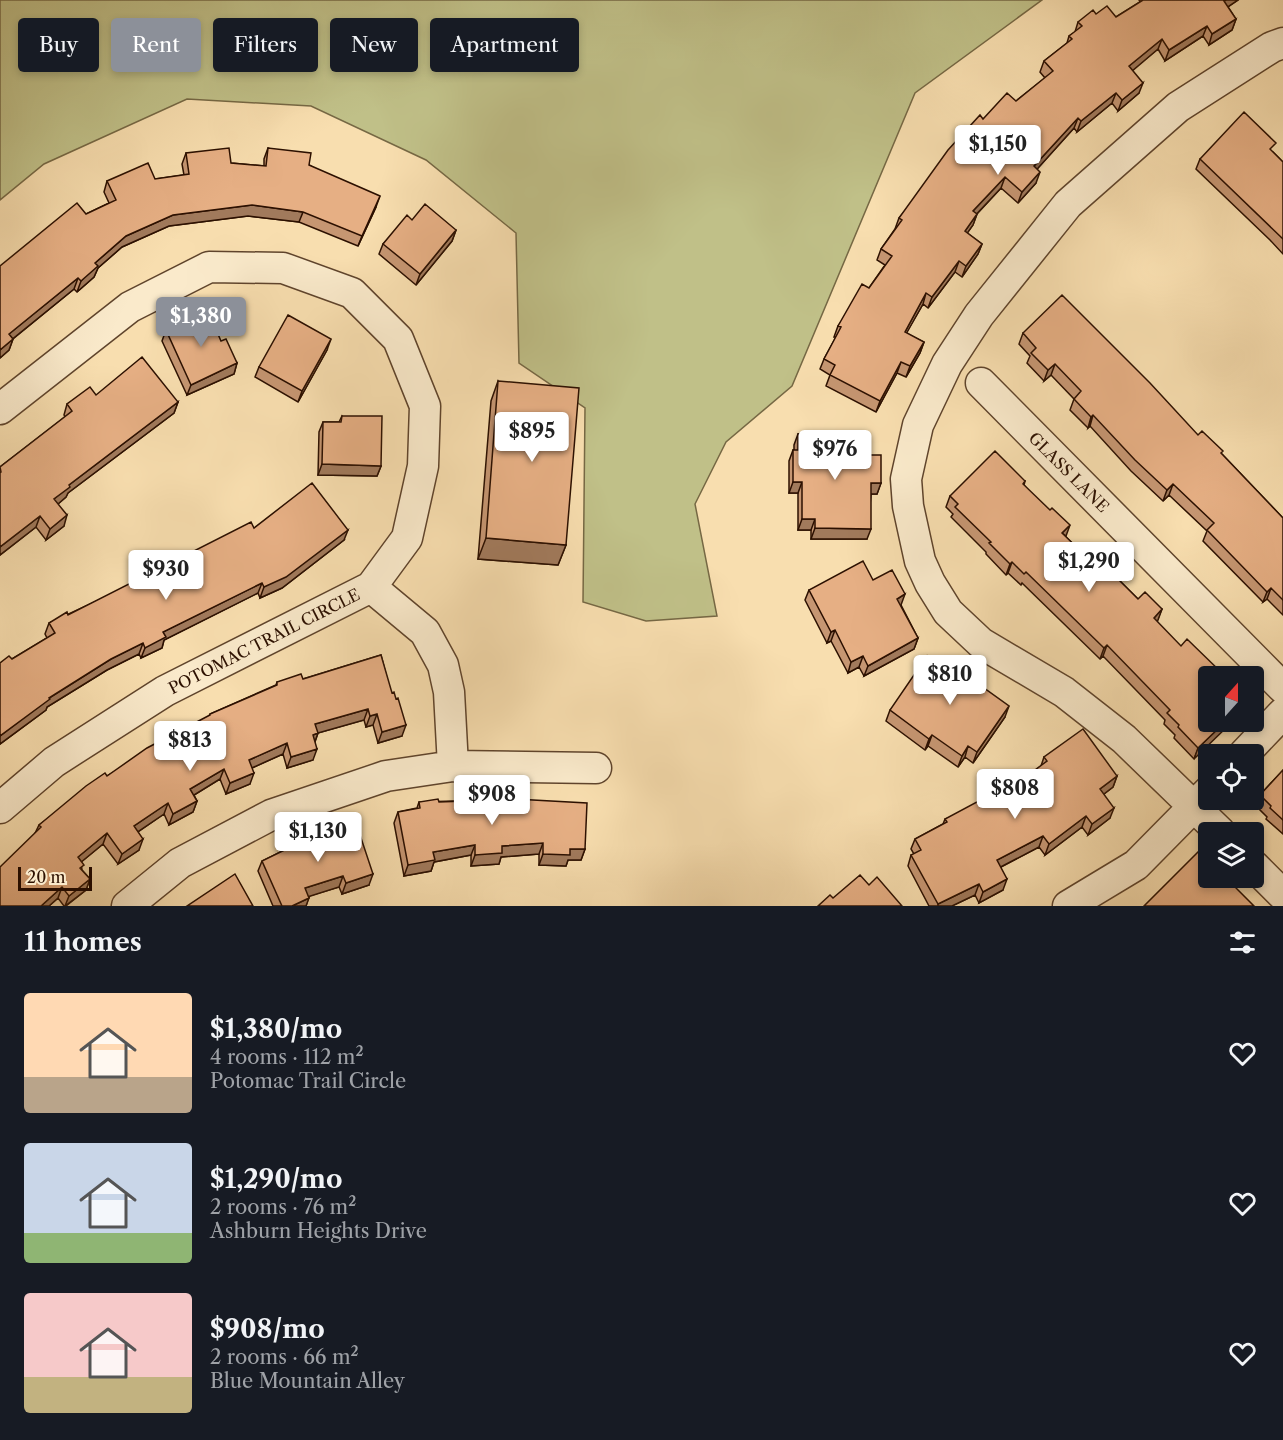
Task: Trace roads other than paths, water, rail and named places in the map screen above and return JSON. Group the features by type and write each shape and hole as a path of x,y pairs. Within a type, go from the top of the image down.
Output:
{"street":[{"path":"1198,796 1064,692 981,643 948,612 930,583 920,561 908,506 906,479 918,425 947,364 979,315 1068,204 1178,107 1272,47 1283,43"},
{"name":"POTOMAC TRAIL CIRCLE","path":"0,410 130,307 209,267 283,268 352,293 398,339 425,406 423,466 407,538 371,587 165,691 54,762 0,808"},
{"name":"GLASS LANE","path":"981,383 1283,688"},
{"path":"371,587 425,632 443,665 449,692 453,766"},
{"path":"1254,744 1283,713"},
{"path":"127,906 180,863 271,815 386,776 453,766 596,768"},
{"path":"1068,906 1136,865 1198,803"},
{"path":"1264,876 1283,895"}]}
